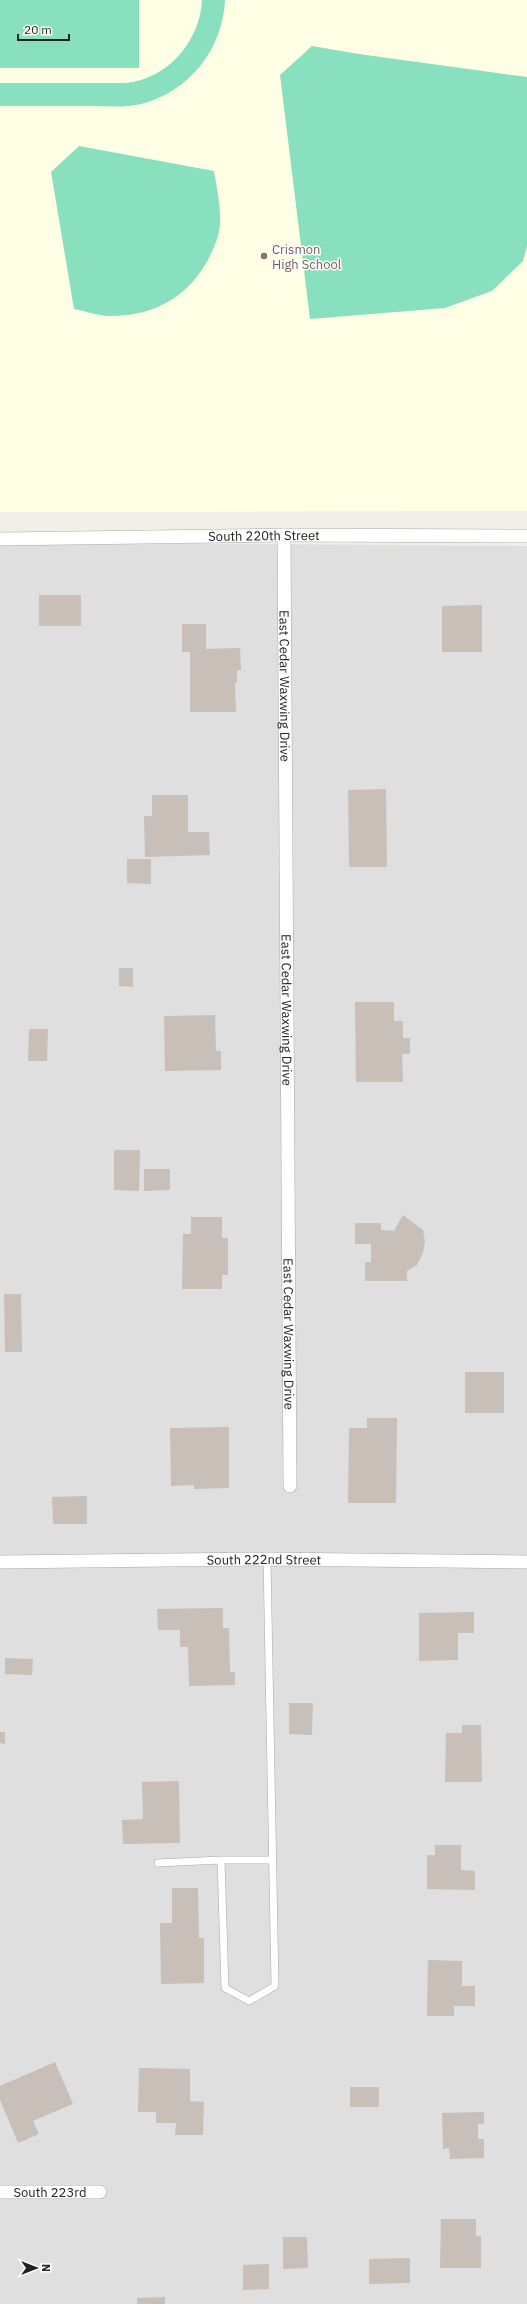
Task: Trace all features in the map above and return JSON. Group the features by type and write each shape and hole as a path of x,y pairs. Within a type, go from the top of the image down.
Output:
{"street":[{"name":"South 220th Street","path":"0,539 284,535 527,536"},
{"name":"East Cedar Waxwing Drive","path":"284,535 290,1486"},
{"name":"South 222nd Street","path":"0,1562 267,1559 527,1562"},
{"name":"South 223rd","path":"0,2192 100,2192"}],"lane":[{"path":"221,1860 225,1988 249,2001 275,1986 267,1559"},
{"path":"158,1863 221,1860 272,1860"}],"shaded area":[{"name":"Crismon High School","path":"0,0 527,0 527,511 0,512"},
{"path":"0,542 527,546 527,2304 0,2304"}],"green space":[{"path":"0,0 139,0 139,68 0,68"},
{"path":"202,0 225,0 223,18 218,35 200,66 188,79 174,90 158,98 135,105 0,106 0,83 126,83 141,80 155,74 168,66 188,43 195,30 200,15"},
{"path":"312,46 359,54 527,77 527,246 523,261 492,291 445,308 310,319 280,75"},
{"path":"79,146 214,171 220,212 220,225 214,246 205,265 196,278 175,297 164,304 137,314 122,316 107,316 74,309 51,172"}],"building":[{"path":"39,595 81,595 81,626 39,626"},
{"path":"482,605 482,652 442,652 442,606"},
{"path":"182,624 206,624 206,649 240,648 241,670 237,670 237,683 235,683 236,712 190,712 190,652 182,652"},
{"path":"386,789 387,867 349,867 348,790"},
{"path":"152,795 188,795 188,832 209,832 210,855 145,857 144,816 152,816"},
{"path":"127,859 151,859 151,884 127,883"},
{"path":"119,968 133,968 133,987 119,986"},
{"path":"355,1002 394,1002 394,1021 403,1021 403,1038 410,1038 410,1054 402,1054 403,1082 356,1082"},
{"path":"215,1015 216,1051 221,1051 221,1070 165,1071 164,1016"},
{"path":"29,1029 48,1029 47,1061 28,1061"},
{"path":"114,1150 140,1150 139,1191 114,1190"},
{"path":"144,1169 170,1169 170,1190 144,1191"},
{"path":"403,1215 423,1230 425,1242 423,1253 417,1265 407,1271 407,1281 365,1281 365,1262 371,1262 371,1244 355,1244 355,1223 381,1223 381,1230 394,1231"},
{"path":"191,1217 222,1217 222,1238 228,1238 228,1275 222,1275 222,1289 182,1289 183,1234 191,1234"},
{"path":"4,1294 21,1294 22,1352 5,1352"},
{"path":"465,1372 504,1372 504,1413 465,1413"},
{"path":"367,1418 397,1418 396,1503 348,1503 349,1428 367,1428"},
{"path":"229,1427 229,1488 194,1489 194,1485 171,1486 170,1428"},
{"path":"87,1496 87,1524 53,1524 52,1497"},
{"path":"223,1608 223,1628 229,1628 230,1672 235,1672 235,1685 189,1686 188,1647 180,1647 180,1630 158,1630 157,1609"},
{"path":"474,1612 474,1633 458,1633 458,1660 419,1661 419,1613"},
{"path":"5,1658 33,1659 32,1675 5,1674"},
{"path":"289,1703 313,1703 312,1735 289,1734"},
{"path":"462,1725 481,1725 482,1782 445,1782 446,1733 462,1733"},
{"path":"0,1732 5,1732 5,1744 0,1743"},
{"path":"179,1781 180,1843 123,1844 122,1820 143,1819 142,1782"},
{"path":"435,1845 461,1845 461,1870 475,1871 475,1890 427,1889 427,1855 435,1855"},
{"path":"172,1888 198,1888 199,1938 204,1938 204,1983 161,1984 160,1923 172,1923"},
{"path":"428,1960 462,1961 462,1986 475,1986 475,2006 454,2006 454,2016 427,2016"},
{"path":"55,2062 73,2104 33,2121 39,2134 18,2143 0,2100 0,2086"},
{"path":"139,2068 190,2069 190,2101 204,2102 203,2135 175,2135 176,2123 156,2123 156,2112 138,2112"},
{"path":"350,2087 379,2087 379,2107 350,2107"},
{"path":"484,2112 484,2124 478,2124 478,2139 484,2139 484,2158 450,2159 449,2148 443,2149 442,2113"},
{"path":"441,2219 476,2219 476,2236 481,2236 481,2268 440,2268"},
{"path":"283,2237 307,2237 308,2268 283,2269"},
{"path":"410,2258 410,2283 369,2284 369,2259"},
{"path":"269,2264 269,2289 243,2290 243,2265"},
{"path":"165,2297 165,2304 137,2304 137,2298"}],"place":[{"name":"Crismon High School","path":"264,256"}]}
